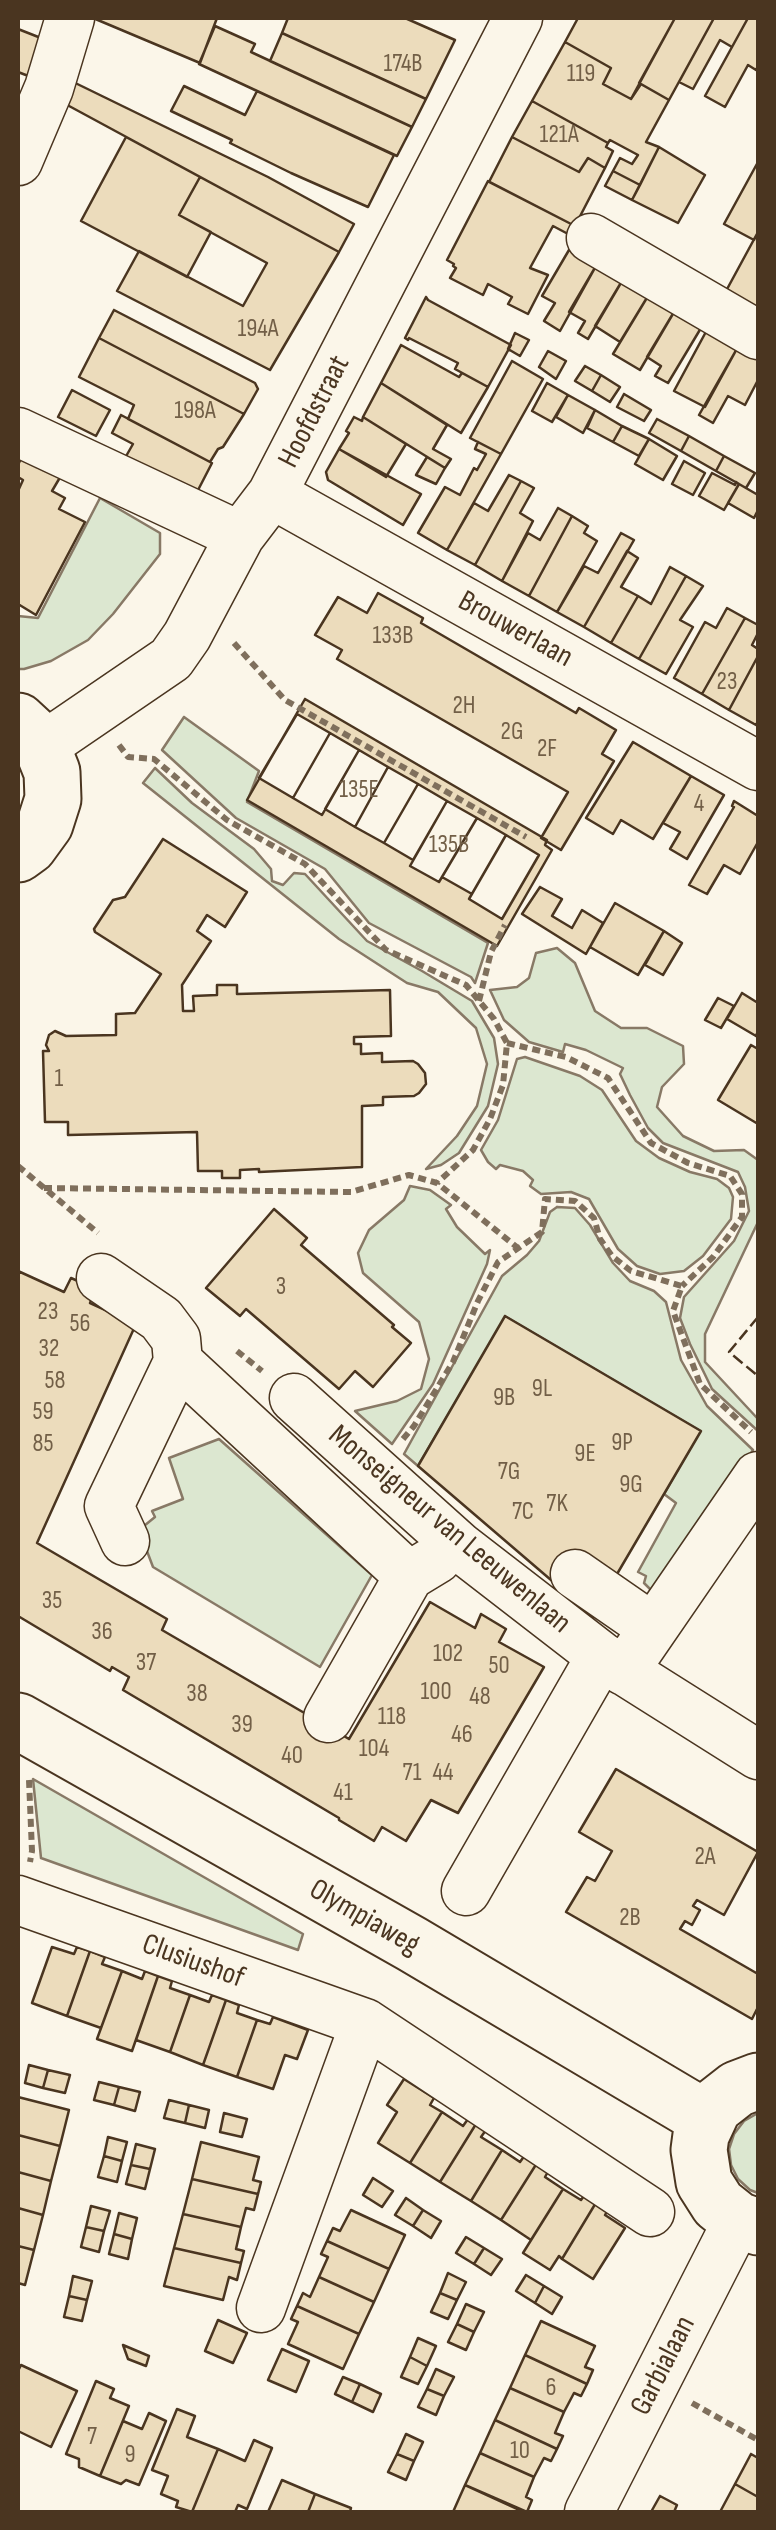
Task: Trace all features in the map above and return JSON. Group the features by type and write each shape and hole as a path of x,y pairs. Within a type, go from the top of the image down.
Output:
{"main road":[{"path":"18,854 45,824 53,798 52,772 30,734"},
{"name":"Olympiaweg","path":"22,1724 412,1944 707,2119"},
{"path":"748,2223 718,2204 704,2182 698,2150 707,2119 725,2097 758,2081"}],"street":[{"path":"18,161 50,88 70,18"},
{"name":"Hoofdstraat","path":"30,734 94,712 171,659 240,536 272,494 518,18"},
{"path":"591,238 758,335"},
{"path":"18,432 240,536"},
{"name":"Brouwerlaan","path":"272,494 758,766"},
{"path":"101,1278 160,1319 176,1338 178,1362 109,1506 125,1542"},
{"path":"178,1362 408,1576"},
{"name":"Monseigneur van Leeuwenlaan","path":"294,1398 460,1547 612,1664 758,1755"},
{"path":"466,1891 612,1664 653,1628 758,1476"},
{"path":"328,1718 408,1576 460,1547"},
{"path":"575,1574 653,1628"},
{"name":"Clusiushof","path":"18,1905 365,2024 650,2212"},
{"path":"261,2308 365,2024"},
{"name":"Garbialaan","path":"590,2512 656,2383 748,2223"}],"path":[{"path":"200,612 232,640 284,700 526,837"},
{"path":"94,712 128,757 154,759 227,820 305,864 386,950 466,985 494,1019 507,1043 503,1085 473,1150 437,1182"},
{"path":"479,1002 491,952 505,925"},
{"path":"507,1043 566,1058 608,1078 651,1143 688,1163 730,1176 742,1194 742,1217 713,1257 682,1286 673,1310 700,1384 758,1439"},
{"path":"44,1188 352,1192 409,1175 437,1182 518,1248"},
{"path":"375,1470 414,1426 453,1362 498,1262 542,1232 545,1200 576,1202 594,1218 600,1239 612,1256 631,1271 682,1286"},
{"path":"18,1905 32,1851 22,1724"},
{"path":"656,2383 758,2440"}],"green space":[{"path":"100,498 160,533 160,554 88,640 51,661 18,669 18,616 38,618"},
{"path":"184,717 259,771 247,802 488,943 475,983 471,977 369,923 325,869 236,818 162,750"},
{"path":"155,768 192,803 254,849 271,869 272,881 283,885 294,873 305,874 367,941 472,1001 494,1038 498,1064 488,1106 459,1153 426,1169 457,1136 477,1106 487,1064 476,1028 438,992 407,983 339,939 143,783"},
{"path":"557,948 575,963 595,1011 621,1028 647,1028 683,1046 684,1064 662,1087 657,1107 683,1136 714,1151 744,1150 758,1160 758,1222 705,1334 705,1362 758,1419 758,1431 712,1389 680,1318 684,1297 734,1241 749,1211 745,1187 738,1172 663,1143 648,1128 630,1095 620,1074 623,1068 565,1044 563,1052 529,1042 504,1020 490,990 517,987 529,978 536,953"},
{"path":"525,1057 580,1076 602,1090 636,1141 659,1158 717,1179 729,1188 733,1197 731,1219 703,1256 684,1271 660,1274 637,1266 618,1249 589,1199 571,1192 541,1194 530,1186 533,1180 523,1171 500,1165 496,1169 488,1162 481,1150 498,1120 517,1059"},
{"path":"410,1186 430,1190 451,1205 446,1209 457,1227 485,1254 490,1250 433,1384 392,1444 355,1411 397,1401 421,1389 429,1359 419,1322 363,1273 358,1253 369,1230 404,1200"},
{"path":"557,1207 575,1208 630,1281 654,1291 666,1302 681,1360 707,1406 753,1450 654,1593 644,1583 646,1576 638,1572 676,1503 664,1494 700,1431 506,1317 418,1466 404,1454 502,1276 539,1241 550,1212"},
{"path":"219,1439 372,1575 320,1667 153,1567 139,1530 155,1517 152,1511 183,1499 169,1458"},
{"path":"33,1779 303,1934 298,1950 41,1858"},
{"path":"758,2113 758,2193 738,2179 729,2149 744,2121"}],"building":[{"path":"93,18 217,18 200,63"},
{"path":"288,18 405,18 455,40 426,99 282,33"},
{"path":"578,18 675,18 631,99 603,84 611,68 565,42"},
{"path":"675,18 714,18 669,100 639,83"},
{"path":"714,18 748,18 732,47 720,40 693,89 679,82"},
{"path":"748,18 758,18 758,66 756,70 748,65 725,107 705,96"},
{"path":"215,26 255,44 251,52 412,127 397,156 199,64"},
{"path":"18,29 46,40 31,77 18,72"},
{"path":"282,33 426,99 412,127 270,61"},
{"path":"565,42 611,68 603,84 631,99 641,84 669,100 646,142 659,147 640,185 613,171 620,158 632,164 638,155 532,101"},
{"path":"63,77 268,177 354,224 339,252 58,100"},
{"path":"184,86 245,115 257,91 394,155 368,207 291,173 171,111"},
{"path":"532,101 608,143 606,147 613,151 605,168 588,158 579,172 512,137"},
{"path":"126,137 200,177 179,215 211,232 187,277 81,221"},
{"path":"512,137 579,172 588,158 605,168 575,226 489,182"},
{"path":"659,147 705,175 678,223 632,200"},
{"path":"758,162 758,232 754,240 724,224"},
{"path":"613,171 640,185 632,200 605,186"},
{"path":"200,177 339,252 270,370 117,291 139,251 243,306 267,263 179,215"},
{"path":"488,181 575,226 570,235 553,226 530,268 548,275 528,314 508,304 512,297 488,284 483,295 450,278 456,268 447,260"},
{"path":"758,232 758,310 726,291"},
{"path":"569,250 596,266 560,331 544,321 555,303 542,296"},
{"path":"596,266 622,281 588,339 578,333 585,321 569,312"},
{"path":"622,281 648,296 620,342 595,326"},
{"path":"648,296 674,312 640,370 613,354"},
{"path":"426,297 511,345 488,387 455,369 458,363 405,338"},
{"path":"114,310 255,383 258,389 244,414 99,338"},
{"path":"674,312 701,328 668,383 655,376 661,366 647,357"},
{"path":"708,328 739,345 705,407 674,391"},
{"path":"515,333 529,340 520,356 508,349"},
{"path":"99,338 244,414 210,462 128,419 134,405 79,377"},
{"path":"401,345 459,377 462,373 488,387 461,433 381,383"},
{"path":"739,345 758,356 758,380 745,405 728,396 713,423 699,415"},
{"path":"548,351 566,361 556,379 539,367"},
{"path":"512,361 543,379 501,454 470,438"},
{"path":"585,366 601,375 592,391 575,381"},
{"path":"601,375 620,387 610,402 592,391"},
{"path":"381,383 447,425 433,449 451,459 445,468 363,417"},
{"path":"547,383 568,395 552,422 532,411"},
{"path":"72,390 110,410 96,436 58,417"},
{"path":"624,394 651,410 644,421 617,407"},
{"path":"568,395 595,410 583,433 556,417"},
{"path":"595,410 622,426 613,442 587,428"},
{"path":"121,415 212,463 196,494 125,458 133,444 112,433"},
{"path":"354,417 362,421 363,417 406,444 386,477 339,449"},
{"path":"657,419 689,436 681,451 649,433"},
{"path":"622,426 649,439 639,456 613,442"},
{"path":"689,436 724,456 716,471 681,451"},
{"path":"649,439 677,456 663,480 635,464"},
{"path":"478,442 501,454 447,550 418,533 445,487 460,495 474,468 477,470 486,454 475,449"},
{"path":"339,449 421,494 403,525 328,480 326,472"},
{"path":"23,454 62,474 52,491 65,498 59,509 85,522 36,615 18,604 18,491 23,480 18,477 18,465"},
{"path":"724,456 755,473 746,488 716,471"},
{"path":"427,457 445,468 436,484 416,475"},
{"path":"684,461 705,473 693,495 672,484"},
{"path":"712,473 739,484 724,510 699,496"},
{"path":"509,475 521,481 475,565 447,550 474,503 488,511"},
{"path":"521,481 534,488 520,513 533,521 502,581 475,565"},
{"path":"739,484 758,495 754,518 728,503"},
{"path":"558,508 572,516 529,596 502,581 528,533 540,540"},
{"path":"572,516 588,526 584,533 597,541 557,612 529,596"},
{"path":"621,533 634,540 584,627 557,612 584,566 598,573"},
{"path":"627,551 638,558 621,587 638,596 611,643 584,627"},
{"path":"670,567 686,576 639,659 611,643 638,596 651,604"},
{"path":"686,576 703,586 680,620 693,627 666,674 639,659"},
{"path":"378,593 423,618 421,623 576,713 579,708 616,730 602,754 614,761 561,850 541,838 568,792 337,659 342,650 315,635 338,597 367,613"},
{"path":"727,608 745,618 702,694 674,678 705,622 716,628"},
{"path":"745,618 758,625 752,645 758,649 758,656 729,710 702,694"},
{"path":"758,656 758,721 756,725 729,710"},
{"path":"305,699 547,840 545,845 552,850 497,946 247,800"},
{"path":"297,714 330,733 293,798 259,778"},
{"path":"330,733 359,750 322,815 293,798"},
{"path":"633,742 691,776 653,839 621,820 613,834 586,818"},
{"path":"359,750 388,767 355,827 325,809"},
{"path":"388,767 418,784 384,843 355,827"},
{"path":"691,776 724,795 687,859 670,849 680,832 663,823"},
{"path":"418,784 447,801 413,860 384,843"},
{"path":"447,801 477,818 439,882 410,866"},
{"path":"734,801 758,816 758,842 740,874 724,865 707,894 689,885"},
{"path":"477,818 506,835 472,894 442,877"},
{"path":"506,835 539,855 502,919 469,899"},
{"path":"163,839 247,892 225,927 207,915 197,931 211,941 182,985 183,1011 194,1011 193,996 217,995 217,985 237,985 237,994 390,990 391,1036 354,1037 354,1044 361,1044 361,1054 382,1053 382,1062 413,1061 425,1073 426,1084 414,1096 383,1097 383,1105 362,1106 362,1167 240,1170 240,1178 222,1178 222,1171 198,1171 197,1132 68,1135 68,1122 45,1122 43,1051 49,1051 49,1035 55,1031 66,1036 116,1035 116,1014 135,1013 161,974 94,929 113,900 125,897"},
{"path":"540,887 562,899 552,916 572,928 582,910 603,923 586,954 522,914"},
{"path":"615,903 664,931 638,975 590,947"},
{"path":"664,931 682,943 663,975 645,965"},
{"path":"742,993 758,1003 756,1036 727,1019"},
{"path":"718,998 734,1006 721,1028 705,1020"},
{"path":"751,1045 758,1049 758,1124 718,1100"},
{"path":"274,1209 307,1238 301,1245 411,1343 373,1387 355,1371 339,1389 246,1309 240,1316 206,1288"},
{"path":"18,1271 64,1292 71,1278 96,1289 90,1303 136,1324 37,1543 167,1619 162,1630 349,1739 430,1602 475,1628 481,1614 506,1629 499,1642 544,1667 458,1813 431,1800 406,1841 382,1827 374,1841 123,1690 129,1677 112,1667 110,1671 18,1616"},
{"path":"505,1316 701,1431 610,1586 565,1592 418,1466"},
{"path":"616,1769 758,1852 724,1915 697,1900 693,1906 700,1910 692,1925 685,1921 680,1929 758,1974 758,2007 752,2019 566,1912 587,1877 595,1881 612,1851 579,1832"},
{"path":"52,1947 74,1954 77,1947 90,1951 67,2016 32,2003"},
{"path":"90,1951 105,1957 102,1964 122,1971 101,2028 67,2016"},
{"path":"122,1971 142,1979 145,1971 158,1976 132,2051 97,2039"},
{"path":"158,1976 172,1981 170,1988 190,1995 170,2052 136,2040"},
{"path":"190,1995 209,2002 212,1995 226,2000 203,2065 170,2052"},
{"path":"226,2000 239,2005 237,2013 257,2020 237,2077 203,2065"},
{"path":"273,2017 308,2030 297,2059 285,2055 273,2089 237,2077 257,2020 270,2024"},
{"path":"29,2065 48,2070 43,2088 25,2083"},
{"path":"48,2070 70,2075 65,2093 43,2088"},
{"path":"404,2079 434,2098 430,2105 442,2112 410,2163 378,2143 397,2112 387,2105"},
{"path":"99,2082 119,2087 114,2105 94,2100"},
{"path":"119,2087 140,2092 135,2111 114,2105"},
{"path":"18,2097 69,2110 60,2146 18,2135"},
{"path":"169,2100 189,2105 185,2123 164,2118"},
{"path":"189,2105 209,2110 205,2128 185,2123"},
{"path":"442,2112 463,2126 468,2119 476,2124 440,2182 410,2163"},
{"path":"224,2113 247,2119 242,2137 220,2132"},
{"path":"476,2124 486,2130 481,2137 502,2150 471,2201 440,2182"},
{"path":"18,2135 60,2146 51,2181 18,2172"},
{"path":"108,2137 127,2142 122,2161 104,2156"},
{"path":"201,2142 259,2157 253,2180 261,2182 258,2194 192,2179"},
{"path":"136,2144 155,2149 150,2169 131,2165"},
{"path":"502,2150 520,2162 525,2155 537,2163 501,2220 471,2201"},
{"path":"104,2156 122,2161 117,2182 98,2177"},
{"path":"537,2163 549,2170 545,2177 563,2189 531,2240 501,2220"},
{"path":"131,2165 150,2169 145,2189 126,2184"},
{"path":"18,2172 51,2181 43,2215 18,2208"},
{"path":"373,2178 393,2191 382,2207 363,2195"},
{"path":"192,2179 258,2194 254,2210 246,2208 241,2227 183,2214"},
{"path":"563,2189 581,2200 586,2193 597,2201 562,2259 559,2256 550,2270 523,2253"},
{"path":"406,2198 423,2210 413,2226 395,2215"},
{"path":"597,2201 609,2208 605,2215 625,2228 593,2279 562,2259"},
{"path":"91,2206 110,2211 104,2231 86,2227"},
{"path":"18,2208 43,2215 34,2250 18,2246"},
{"path":"351,2210 405,2235 389,2269 327,2241 333,2228 340,2231"},
{"path":"423,2210 441,2221 431,2238 413,2226"},
{"path":"119,2213 137,2218 132,2239 114,2234"},
{"path":"183,2214 241,2227 236,2249 244,2251 241,2263 174,2248"},
{"path":"86,2227 104,2231 99,2252 81,2247"},
{"path":"114,2234 132,2239 128,2259 109,2254"},
{"path":"466,2237 484,2248 474,2264 456,2253"},
{"path":"327,2241 389,2269 374,2302 319,2277 328,2257 321,2254"},
{"path":"18,2246 34,2250 25,2285 18,2283"},
{"path":"174,2248 241,2263 237,2280 229,2277 223,2300 164,2286"},
{"path":"484,2248 502,2259 491,2275 474,2264"},
{"path":"448,2273 466,2282 457,2300 440,2293"},
{"path":"526,2275 544,2286 535,2303 516,2291"},
{"path":"73,2276 92,2281 87,2300 69,2296"},
{"path":"319,2277 374,2302 359,2334 297,2306 303,2293 310,2297"},
{"path":"544,2286 562,2297 552,2314 535,2303"},
{"path":"440,2293 457,2300 448,2319 431,2312"},
{"path":"69,2296 87,2300 82,2321 64,2317"},
{"path":"466,2304 484,2312 474,2332 457,2324"},
{"path":"297,2306 359,2334 343,2369 288,2344 298,2322 291,2319"},
{"path":"218,2320 247,2333 233,2363 205,2351"},
{"path":"541,2321 595,2346 585,2367 593,2370 587,2384 525,2355"},
{"path":"457,2324 474,2332 466,2350 448,2342"},
{"path":"418,2338 436,2346 427,2366 410,2357"},
{"path":"123,2345 149,2356 146,2366 128,2359"},
{"path":"282,2349 309,2361 296,2392 268,2380"},
{"path":"525,2355 587,2384 581,2396 574,2393 564,2412 510,2388"},
{"path":"410,2357 427,2366 418,2384 401,2377"},
{"path":"21,2365 77,2391 51,2447 18,2431"},
{"path":"436,2369 454,2377 444,2396 427,2389"},
{"path":"343,2377 360,2384 352,2402 335,2394"},
{"path":"96,2381 114,2389 110,2398 129,2406 100,2476 79,2467 79,2459 66,2454"},
{"path":"360,2384 381,2394 373,2412 352,2402"},
{"path":"510,2388 564,2412 555,2433 563,2436 557,2449 495,2420"},
{"path":"427,2389 444,2396 436,2415 418,2407"},
{"path":"177,2409 195,2416 187,2437 218,2449 192,2512 176,2507 178,2501 161,2494 168,2476 152,2470"},
{"path":"149,2413 166,2421 139,2485 126,2480 121,2484 100,2476 123,2421 142,2429"},
{"path":"495,2420 557,2449 551,2461 544,2458 534,2477 480,2453"},
{"path":"406,2434 423,2442 414,2461 397,2454"},
{"path":"254,2440 272,2448 247,2509 238,2505 235,2512 192,2512 218,2449 245,2461"},
{"path":"480,2453 534,2477 526,2497 532,2500 527,2512 465,2485"},
{"path":"397,2454 414,2461 406,2480 388,2472"},
{"path":"751,2454 758,2458 758,2497 735,2484"},
{"path":"282,2480 315,2494 308,2512 268,2512"},
{"path":"735,2484 758,2497 758,2512 720,2512"},
{"path":"465,2485 524,2512 453,2512"},
{"path":"315,2494 351,2508 350,2512 308,2512"},
{"path":"660,2496 677,2505 674,2512 651,2512"}],"fence":[{"path":"758,1317 729,1352 758,1376"}]}
